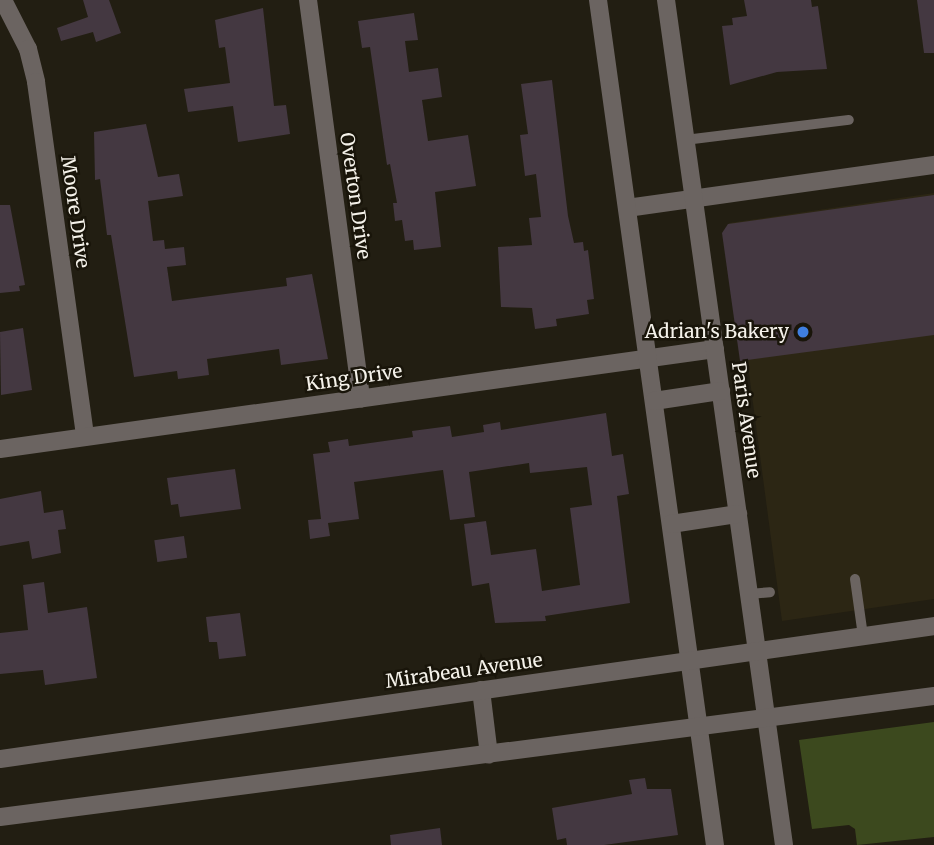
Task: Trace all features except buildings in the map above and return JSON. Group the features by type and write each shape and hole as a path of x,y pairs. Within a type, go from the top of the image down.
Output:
{"street":[{"name":"Moore Drive","path":"3,0 28,49 36,82 85,437"},
{"name":"Overton Drive","path":"308,0 361,398"},
{"path":"598,0 715,845"},
{"name":"Paris Avenue","path":"666,0 784,845"},
{"path":"627,208 934,165"},
{"name":"King Drive","path":"0,449 715,349"},
{"path":"654,401 722,391"},
{"path":"670,524 738,514"},
{"name":"Mirabeau Avenue","path":"0,759 934,626"},
{"path":"481,690 489,755"},
{"path":"0,817 934,696"}],"lane":[{"path":"685,140 849,120"},
{"path":"855,579 863,636"},
{"path":"749,594 770,592"}],"shaded area":[{"path":"934,193 934,599 782,621 729,223"}],"green space":[{"path":"934,722 934,837 857,845 855,829 849,825 812,829 799,740"}],"place":[{"name":"Adrian's Bakery","path":"803,332"}]}
